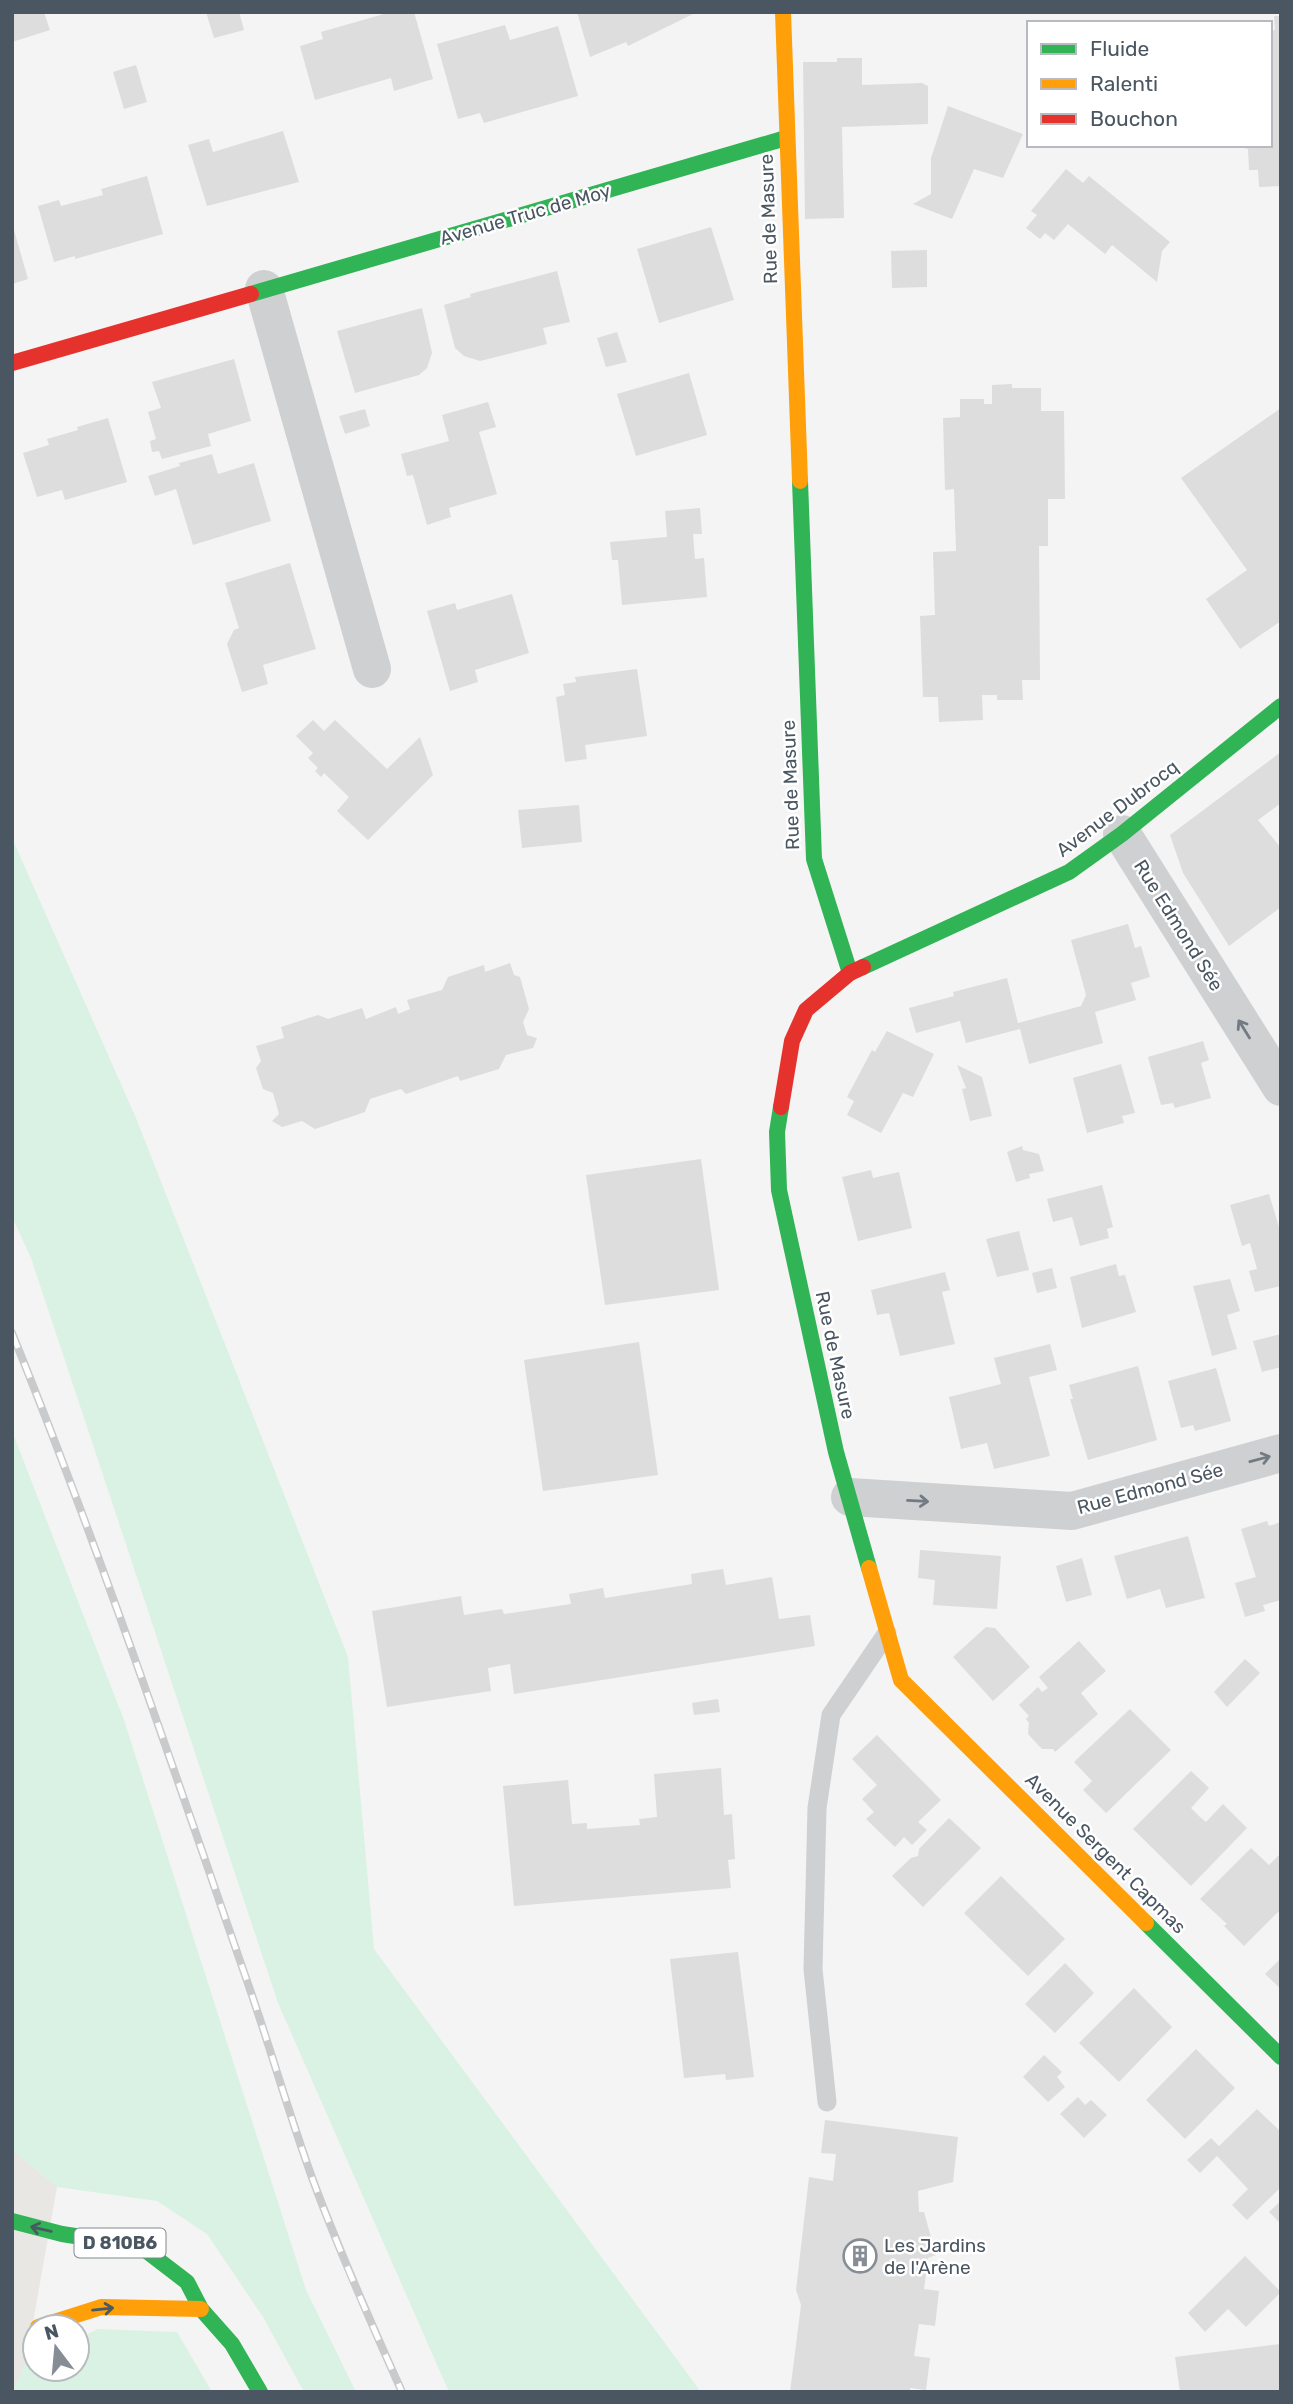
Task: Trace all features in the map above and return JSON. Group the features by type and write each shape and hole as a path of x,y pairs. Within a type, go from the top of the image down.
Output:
{"street":[{"name":"Rue de Masure","path":"783,12 814,859 850,973 806,1010 792,1041 777,1132 779,1190 836,1452 901,1680"},
{"name":"Avenue Truc de Moy","path":"12,362 786,138"},
{"path":"264,289 372,670"},
{"name":"Avenue Dubrocq","path":"850,973 1069,872 1122,834 1281,706"},
{"name":"Rue Edmond Sée","path":"1122,834 1281,1087"},
{"name":"Rue Edmond Sée","path":"850,1497 1072,1511 1281,1453"},
{"name":"Avenue Sergent Capmas","path":"901,1680 1281,2057"},
{"name":"D 810B6","path":"12,2221 62,2234 140,2246 187,2282 201,2309 232,2344 260,2392"},
{"path":"85,2313 101,2308 201,2309"}],"lane":[{"path":"827,2102 813,1969 817,1808 831,1715 887,1633"}],"shaded area":[{"path":"12,2149 57,2187 35,2313 21,2313 21,2374 13,2392"}],"green space":[{"path":"12,838 136,1118 348,1657 374,1949 701,2392 449,2392 278,2003 31,1258 12,1217"},
{"path":"12,1431 124,1720 306,2290 356,2392 304,2392 263,2317 207,2234 157,2201 57,2187 12,2149"},
{"path":"98,2329 177,2332 212,2392 13,2392 21,2374 21,2383 91,2383 91,2332"}],"building":[{"path":"12,12 44,12 50,30 12,42"},
{"path":"206,12 239,12 244,30 214,38"},
{"path":"391,12 414,12 433,79 394,91 391,78 315,100 300,46 323,39 321,32"},
{"path":"577,12 697,12 628,46 626,42 590,57"},
{"path":"1274,16 1281,16 1281,186 1259,187 1258,170 1249,170 1248,149 1244,147 1272,147 1272,30 1275,30"},
{"path":"505,25 510,40 558,26 578,96 484,123 480,113 458,119 437,44"},
{"path":"837,58 862,58 862,85 922,83 928,86 928,124 842,127 844,218 805,219 803,62 837,62"},
{"path":"136,65 147,102 124,109 113,72"},
{"path":"948,106 1023,134 1003,178 974,169 952,219 913,204 931,194 931,158"},
{"path":"283,131 299,182 207,206 188,145 209,139 213,152"},
{"path":"1066,169 1083,183 1089,176 1170,242 1162,251 1157,282 1112,245 1105,254 1068,224 1054,240 1045,233 1040,239 1026,228 1037,215 1031,211"},
{"path":"147,176 163,234 75,259 75,256 54,262 38,206 59,200 61,206 103,195 101,189"},
{"path":"12,223 28,279 12,284"},
{"path":"711,227 734,300 659,323 637,249"},
{"path":"927,250 927,287 892,288 891,251"},
{"path":"557,271 570,322 543,328 547,344 480,361 464,356 455,348 444,305 471,297 470,294"},
{"path":"422,308 432,353 427,368 419,375 355,393 337,331"},
{"path":"617,332 627,362 606,367 597,338"},
{"path":"234,359 251,421 208,434 211,446 162,459 159,451 152,452 150,441 156,439 148,412 161,408 152,382"},
{"path":"689,373 707,435 636,456 617,394"},
{"path":"1012,384 1012,388 1041,388 1041,411 1064,411 1065,499 1048,499 1048,546 1039,546 1040,680 1022,680 1023,700 997,700 997,695 982,695 983,720 939,722 938,697 923,697 920,616 935,615 933,552 956,551 954,489 945,490 943,418 960,417 960,399 984,399 984,404 992,404 992,385"},
{"path":"488,402 496,427 479,432 497,494 449,508 451,517 427,525 413,475 407,476 401,454 449,441 442,415"},
{"path":"1281,408 1281,621 1240,649 1206,599 1247,570 1181,478"},
{"path":"365,409 370,426 345,434 339,416"},
{"path":"108,418 127,482 65,500 62,490 37,497 23,453 49,445 47,439"},
{"path":"212,454 218,474 254,463 271,521 193,545 176,489 155,496 148,476 180,466 179,463"},
{"path":"700,508 702,534 693,534 695,559 704,558 707,597 622,605 618,560 612,560 610,542 667,537 665,511"},
{"path":"290,563 316,649 263,665 268,684 242,692 227,644 234,630 239,628 225,583"},
{"path":"512,594 529,653 475,670 478,682 450,691 427,611 455,603 457,610"},
{"path":"637,669 647,736 585,745 587,759 565,762 556,697 565,695 563,684 576,682 575,677"},
{"path":"313,720 324,731 335,720 387,769 420,737 433,775 368,840 337,811 349,797 324,773 321,777 315,771 318,768 308,758 313,753 296,736"},
{"path":"1281,752 1281,803 1258,820 1281,848 1281,907 1229,946 1183,873 1170,835"},
{"path":"579,805 582,842 522,848 518,810"},
{"path":"1128,924 1135,948 1141,946 1150,977 1131,983 1136,1000 1095,1012 1103,1043 1029,1064 1020,1029 966,1043 960,1021 916,1033 909,1008 954,996 953,992 1007,978 1018,1023 1081,1006 1086,995 1071,940"},
{"path":"510,963 514,975 520,977 529,1009 523,1022 527,1035 537,1038 533,1048 506,1055 499,1069 460,1081 458,1076 406,1094 401,1089 370,1099 365,1112 315,1129 302,1121 282,1127 272,1121 279,1114 273,1093 263,1089 256,1068 261,1061 256,1046 284,1038 281,1027 318,1015 328,1019 362,1008 366,1019 396,1007 398,1014 410,1009 407,1000 442,990 448,977 484,965 485,972"},
{"path":"887,1031 934,1054 913,1097 903,1093 881,1133 847,1115 854,1101 847,1097 872,1050 875,1052"},
{"path":"1203,1041 1209,1060 1201,1063 1211,1098 1175,1108 1173,1103 1161,1105 1148,1057"},
{"path":"1121,1064 1135,1113 1122,1116 1124,1123 1087,1133 1073,1078"},
{"path":"957,1065 982,1077 992,1116 970,1121 962,1089 966,1088"},
{"path":"1022,1146 1023,1150 1039,1154 1044,1171 1029,1174 1030,1178 1016,1182 1007,1152"},
{"path":"701,1159 719,1290 605,1305 586,1175"},
{"path":"871,1170 873,1178 899,1172 912,1228 858,1241 842,1177"},
{"path":"1102,1185 1113,1227 1107,1229 1109,1238 1080,1246 1072,1217 1053,1222 1047,1199"},
{"path":"1269,1194 1281,1234 1281,1286 1255,1292 1249,1271 1257,1269 1250,1243 1242,1246 1230,1205"},
{"path":"1019,1231 1029,1270 997,1277 986,1239"},
{"path":"1116,1264 1119,1276 1125,1275 1136,1312 1082,1328 1070,1277"},
{"path":"1052,1268 1057,1288 1037,1293 1032,1273"},
{"path":"945,1272 950,1290 942,1292 955,1344 900,1356 889,1313 877,1315 871,1290"},
{"path":"1230,1279 1240,1311 1227,1315 1237,1349 1212,1356 1193,1286"},
{"path":"1281,1334 1281,1367 1262,1372 1253,1341"},
{"path":"639,1342 658,1475 543,1491 524,1360"},
{"path":"1050,1344 1057,1370 1029,1377 1050,1456 994,1469 987,1443 961,1449 949,1397 1001,1384 994,1358"},
{"path":"1138,1366 1157,1440 1088,1460 1070,1399 1073,1399 1069,1385"},
{"path":"1216,1368 1231,1421 1195,1431 1193,1425 1181,1428 1168,1381"},
{"path":"1267,1521 1269,1526 1281,1522 1281,1600 1263,1605 1265,1611 1245,1617 1235,1583 1256,1577 1241,1529"},
{"path":"1188,1536 1205,1598 1166,1608 1160,1589 1127,1599 1114,1556"},
{"path":"920,1550 1001,1556 997,1609 933,1605 935,1580 918,1578"},
{"path":"1082,1558 1092,1595 1066,1602 1056,1566"},
{"path":"723,1569 726,1585 772,1577 779,1619 810,1615 815,1646 514,1694 510,1664 488,1668 491,1691 387,1707 372,1611 461,1596 464,1615 502,1609 504,1614 571,1604 569,1594 603,1588 605,1598 692,1584 691,1574"},
{"path":"986,1627 995,1628 1030,1667 993,1701 953,1657"},
{"path":"1079,1641 1106,1671 1081,1693 1098,1714 1055,1752 1053,1749 1042,1749 1028,1734 1029,1723 1026,1719 1029,1716 1019,1705 1038,1687 1042,1692 1048,1688 1039,1677"},
{"path":"1245,1659 1260,1673 1227,1707 1214,1692"},
{"path":"718,1699 720,1712 694,1715 692,1703"},
{"path":"1130,1709 1171,1750 1106,1813 1083,1790 1092,1781 1074,1762"},
{"path":"877,1735 941,1800 918,1822 927,1830 912,1845 904,1837 895,1847 866,1819 874,1812 862,1799 877,1785 852,1759"},
{"path":"721,1768 724,1815 732,1814 735,1859 728,1860 731,1888 514,1906 503,1786 568,1780 572,1824 587,1823 587,1829 640,1825 639,1819 657,1817 654,1774"},
{"path":"1191,1771 1209,1788 1191,1808 1206,1822 1223,1804 1247,1828 1191,1886 1133,1829"},
{"path":"949,1818 981,1848 923,1907 892,1876 911,1858 918,1856 919,1849"},
{"path":"1251,1848 1269,1865 1281,1853 1281,1914 1278,1912 1244,1946 1224,1926 1227,1924 1200,1899"},
{"path":"1001,1876 1065,1939 1028,1976 964,1913"},
{"path":"738,1952 754,2077 726,2080 725,2074 684,2078 670,1959"},
{"path":"1281,1958 1281,1989 1265,1974"},
{"path":"1065,1963 1094,1993 1055,2033 1025,2004"},
{"path":"1134,1988 1172,2027 1119,2082 1079,2043"},
{"path":"1196,2049 1235,2088 1185,2139 1146,2100"},
{"path":"1044,2055 1062,2072 1057,2077 1065,2087 1048,2102 1023,2077"},
{"path":"1078,2097 1085,2105 1091,2100 1107,2115 1084,2138 1060,2114"},
{"path":"1257,2109 1281,2132 1281,2187 1247,2220 1232,2205 1248,2189 1217,2156 1200,2173 1187,2160 1211,2138 1219,2146"},
{"name":"Les Jardins de l'Arène","path":"825,2120 958,2137 953,2182 918,2191 919,2212 924,2212 936,2255 928,2258 924,2289 939,2291 935,2326 919,2324 914,2356 930,2358 926,2390 910,2388 910,2392 790,2392 801,2305 796,2290 809,2177 833,2181 836,2154 821,2153"},
{"path":"1281,2201 1281,2224 1269,2212"},
{"path":"1245,2256 1281,2292 1246,2327 1228,2309 1205,2332 1188,2313"},
{"path":"1281,2344 1281,2392 1180,2392 1175,2357"}],"railway":[{"path":"12,1333 133,1654 255,2004 314,2183 402,2392"}],"traffic: fast":[{"path":"251,294 786,138"},
{"path":"800,481 814,859 850,973"},
{"path":"863,967 1069,872 1122,834 1281,706"},
{"path":"781,1107 777,1132 779,1190 836,1452 869,1568"},
{"path":"1146,1923 1281,2057"},
{"path":"12,2221 62,2234 140,2246 187,2282 201,2309 232,2344 260,2392"}],"traffic: slow":[{"path":"783,12 800,481"},
{"path":"869,1568 901,1680 1146,1923"},
{"path":"82,2313 101,2307 201,2309"}],"traffic: jam":[{"path":"12,363 251,294"},
{"path":"781,1107 792,1041 806,1010 850,973 863,967"}],"place":[{"name":"Les Jardins de l'Arène","path":"860,2256"}]}
